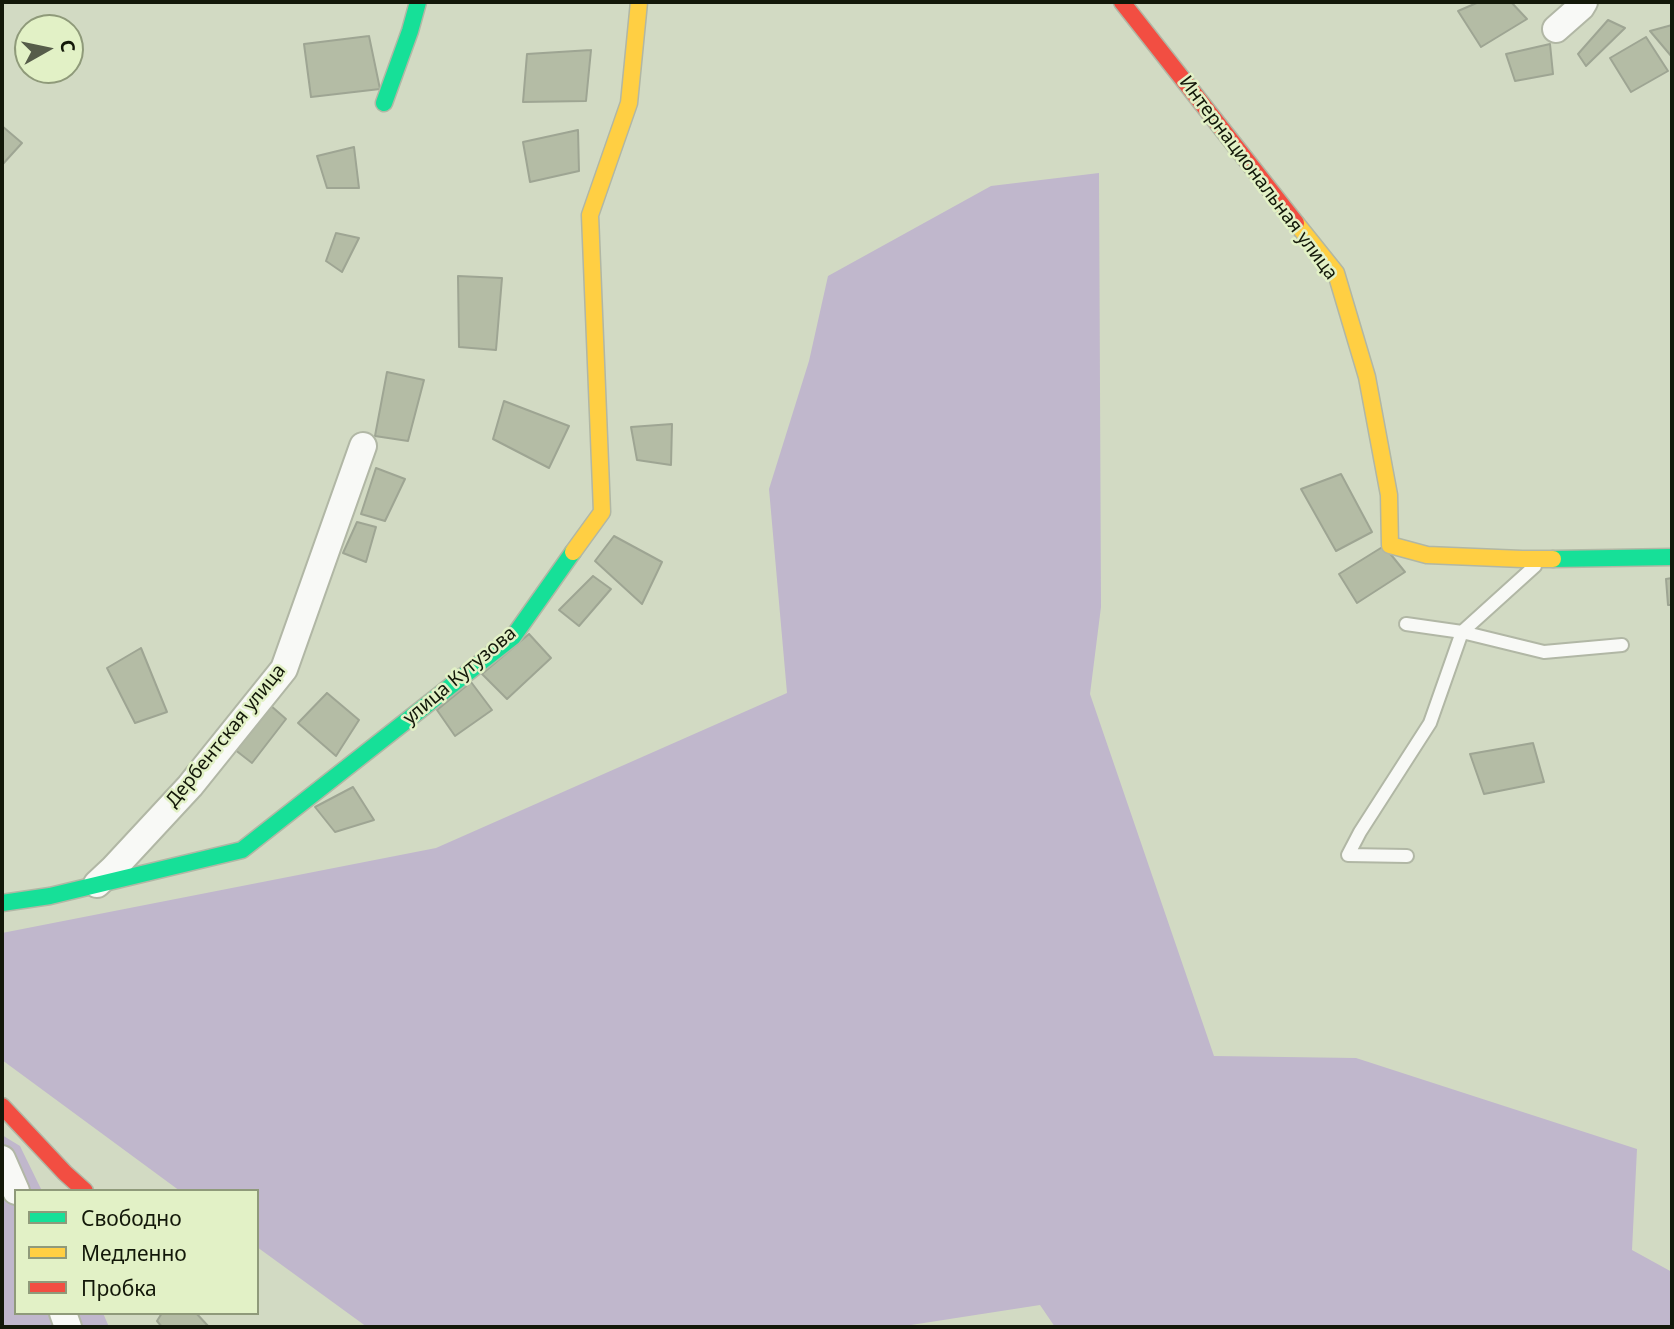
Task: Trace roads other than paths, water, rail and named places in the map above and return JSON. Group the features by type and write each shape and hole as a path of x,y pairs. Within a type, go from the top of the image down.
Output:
{"street":[{"path":"384,103 418,2"},
{"name":"улица Кутузова","path":"2,903 50,896 242,850 513,637 602,512 590,215 629,103 639,2"},
{"name":"Интернациональная улица","path":"1122,2 1336,274 1367,377 1389,495 1390,545 1427,555 1543,559 1672,557"},
{"path":"1556,29 1584,2"},
{"name":"Дербентская улица","path":"95,885 113,870 190,786 284,670 363,446"},
{"path":"2,1106 83,1189"},
{"path":"2,1159 15,1189"}],"lane":[{"path":"1406,856 1348,855 1430,723 1462,632 1543,559"},
{"path":"1406,624 1462,632 1544,652 1622,645"}]}
